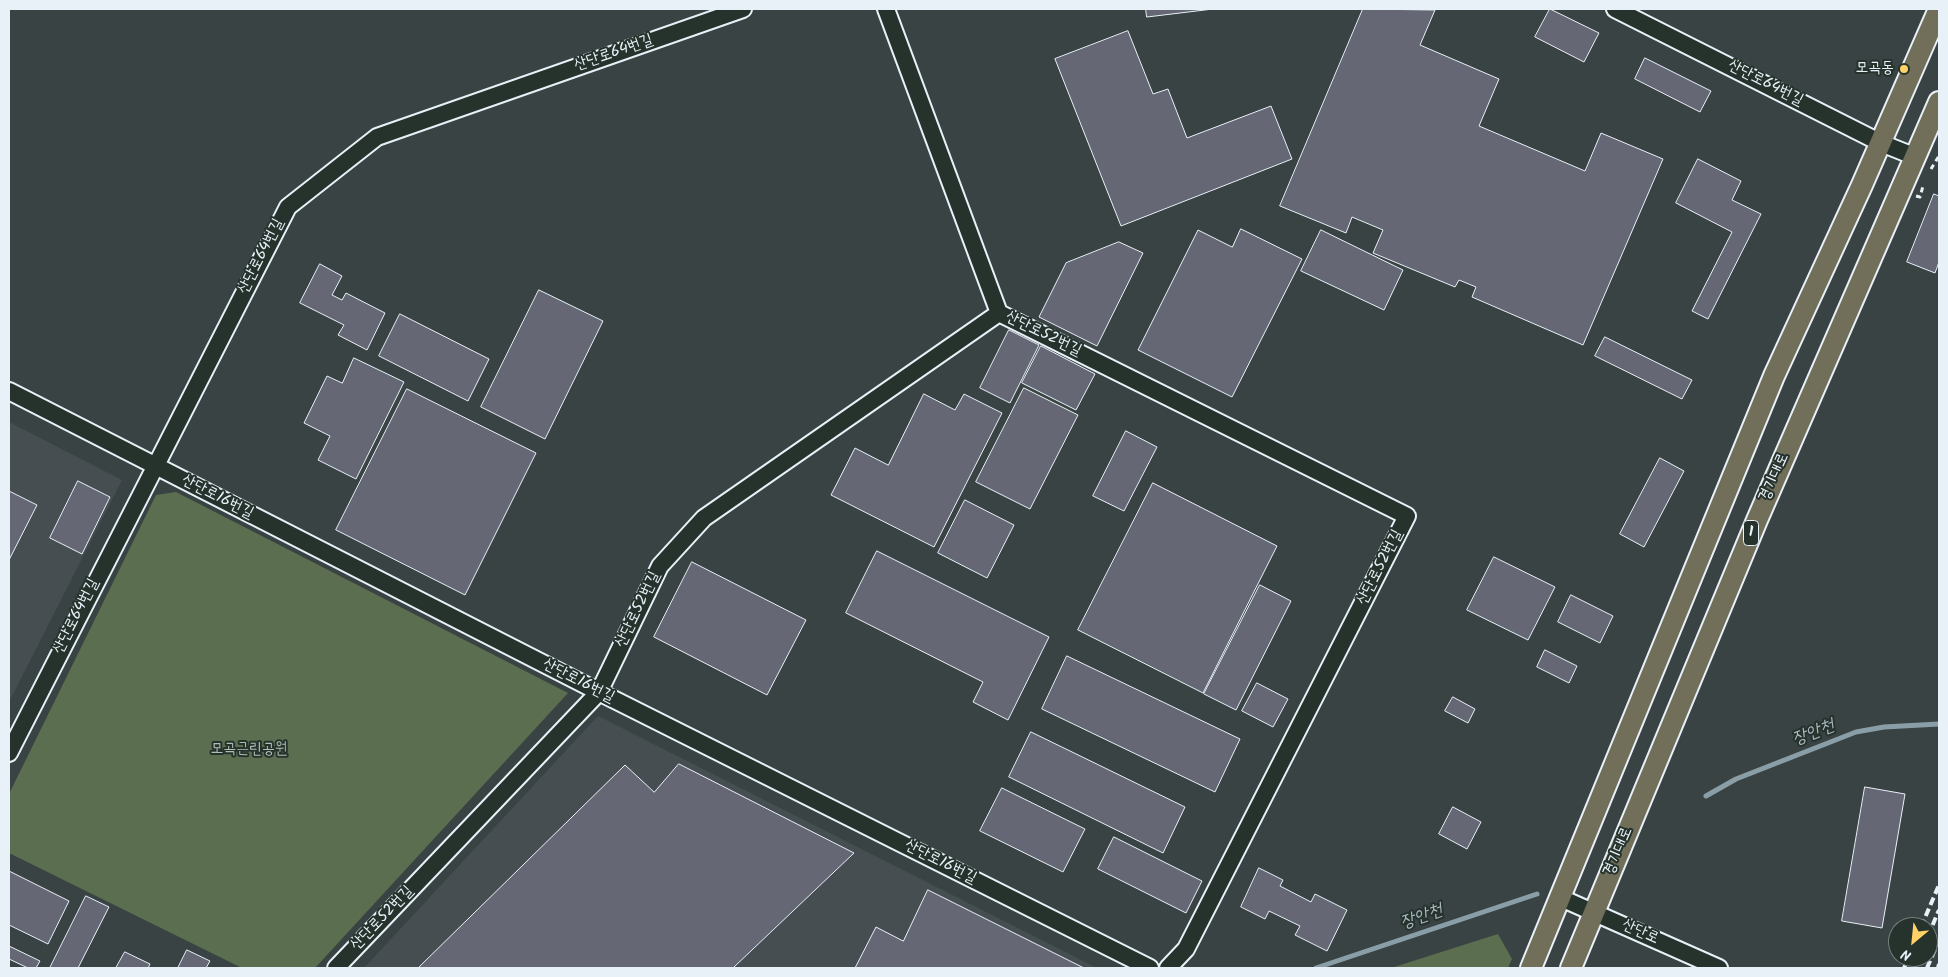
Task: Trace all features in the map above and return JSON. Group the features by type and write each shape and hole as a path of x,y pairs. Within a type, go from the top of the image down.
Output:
{"main road":[{"path":"1531,968 1774,376 1881,142 1939,9"},
{"name":"경기대로","path":"1571,968 1757,520 1939,102"}],"street":[{"name":"산단로64번길","path":"9,753 288,207 378,137 743,9"},
{"name":"산단로52번길","path":"886,9 999,313 1407,516 1186,949 1168,968"},
{"name":"산단로64번길","path":"1616,9 1881,142 1916,157"},
{"name":"산단로52번길","path":"336,968 599,692 660,566 704,518 999,313"},
{"name":"산단로16번길","path":"9,391 599,692 1150,968"},
{"name":"산단로","path":"1561,898 1719,968"}],"shaded area":[{"path":"9,422 122,480 9,702"},
{"path":"598,716 1097,968 364,968"}],"green space":[{"name":"모곡근린공원","path":"176,492 568,693 315,968 242,968 9,853 9,794 156,495"},
{"path":"1498,934 1512,959 1508,968 1391,968"}],"building":[{"path":"1146,9 1213,9 1147,17"},
{"path":"1363,9 1435,10 1420,45 1499,79 1479,126 1585,171 1601,133 1663,159 1583,345 1472,297 1476,287 1459,280 1455,287 1373,253 1383,230 1352,217 1346,233 1280,206"},
{"path":"1550,9 1599,33 1584,62 1535,37"},
{"path":"1128,31 1153,94 1168,89 1187,138 1271,106 1292,159 1121,226 1055,59"},
{"path":"1645,58 1711,91 1700,112 1635,79"},
{"path":"1698,159 1741,181 1732,200 1761,214 1708,319 1692,311 1732,232 1676,203"},
{"path":"1934,194 1939,196 1939,262 1935,273 1907,262"},
{"path":"1241,229 1302,259 1232,397 1138,350 1198,230 1232,247"},
{"path":"1321,230 1403,270 1384,310 1301,271"},
{"path":"1119,242 1143,253 1097,346 1039,317 1066,263"},
{"path":"320,264 342,276 332,295 342,300 346,293 385,313 367,350 338,335 344,325 300,303"},
{"path":"539,290 603,321 545,439 481,407"},
{"path":"400,314 489,359 468,401 379,356"},
{"path":"1009,330 1039,345 1010,403 980,388"},
{"path":"1605,337 1692,380 1682,399 1595,356"},
{"path":"1041,346 1095,374 1076,410 1022,383"},
{"path":"354,358 404,382 356,479 318,460 330,436 304,423 327,376 342,383"},
{"path":"1024,388 1078,415 1030,509 976,482"},
{"path":"407,389 536,453 465,595 336,530"},
{"path":"924,394 955,410 964,394 1002,413 934,547 831,495 855,448 888,465"},
{"path":"1126,431 1157,447 1124,511 1093,496"},
{"path":"1660,458 1684,471 1644,547 1620,534"},
{"path":"78,481 110,497 82,554 50,538"},
{"path":"1153,483 1277,546 1203,693 1078,630"},
{"path":"9,491 37,505 9,560"},
{"path":"965,500 1014,525 987,578 938,553"},
{"path":"877,551 1049,637 1008,720 973,702 983,682 846,613"},
{"path":"1494,557 1555,587 1528,640 1467,610"},
{"path":"692,562 806,620 767,695 654,637"},
{"path":"1260,585 1291,601 1236,710 1204,694"},
{"path":"1571,595 1613,616 1600,643 1558,622"},
{"path":"1545,650 1577,666 1569,683 1537,667"},
{"path":"1067,656 1240,739 1215,792 1042,709"},
{"path":"1257,683 1288,699 1273,727 1242,711"},
{"path":"1453,697 1475,709 1468,723 1445,711"},
{"path":"1031,732 1185,807 1163,853 1009,777"},
{"path":"679,764 854,853 733,968 418,968 625,765 654,792"},
{"path":"1865,787 1905,794 1882,928 1842,921"},
{"path":"1002,788 1085,829 1063,872 980,831"},
{"path":"1453,807 1481,822 1467,849 1439,834"},
{"path":"1114,837 1202,881 1186,913 1098,869"},
{"path":"1259,868 1283,880 1280,886 1311,902 1315,894 1347,910 1327,951 1295,935 1300,926 1269,911 1265,919 1241,907"},
{"path":"9,871 69,901 48,944 9,925"},
{"path":"928,890 1084,968 855,968 876,927 903,941"},
{"path":"86,896 109,907 78,968 50,968"},
{"path":"9,946 40,961 36,968 28,968 9,959"},
{"path":"187,950 210,961 206,968 178,968"},
{"path":"125,952 150,964 148,968 116,968"}],"waterway":[{"name":"장안천","path":"1706,796 1736,779 1856,732 1884,727 1939,724"},
{"name":"장안천","path":"1316,968 1537,894"}],"railway":[{"path":"1925,917 1939,885"},
{"path":"1936,917 1939,910"},
{"path":"1927,968 1939,940"},
{"path":"1938,968 1939,964"}],"place":[{"name":"모곡동","path":"1904,69"}]}
